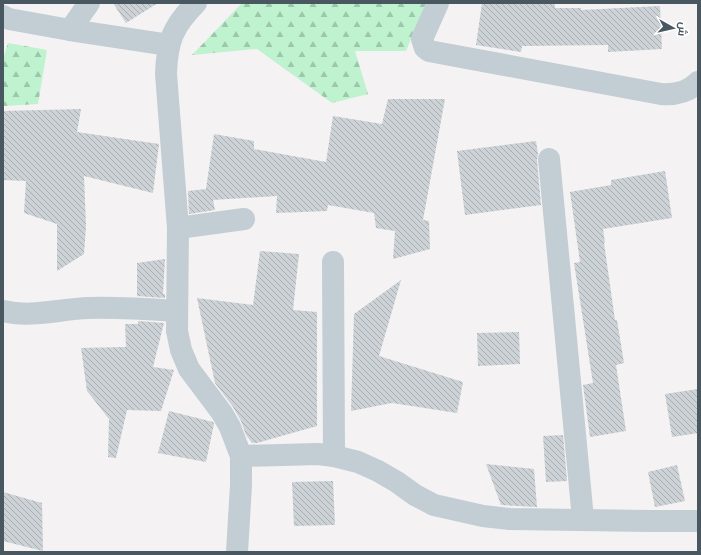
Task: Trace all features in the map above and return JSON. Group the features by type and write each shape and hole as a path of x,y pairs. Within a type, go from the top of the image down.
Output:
{"street":[{"path":"70,30 89,3"},
{"path":"196,3 184,15 172,34 169,45 166,74 178,228 177,331 181,350 189,369 226,420 241,456 241,485 236,552"},
{"path":"438,3 422,39 425,48 429,51 661,94 685,92 698,82"},
{"path":"3,16 70,30 169,45"},
{"path":"548,159 583,519"},
{"path":"178,228 244,219"},
{"path":"333,262 334,456"},
{"path":"3,311 27,314 66,309 90,308 177,311"},
{"path":"241,456 318,454 334,456 358,462 397,482 414,495 434,505 482,516 510,519 650,521 698,520"}],"green space":[{"path":"242,3 426,3 406,51 355,51 368,94 332,103 257,49 192,55"},
{"path":"8,43 47,50 38,104 3,106 3,59"}],"building":[{"path":"113,3 158,3 126,23"},
{"path":"482,3 555,3 555,8 581,8 581,10 660,6 662,49 608,52 608,45 522,46 521,52 476,45"},
{"path":"388,99 445,99 423,220 429,221 430,249 393,259 395,231 376,228 374,213 328,205 327,211 276,213 277,196 213,200 215,210 189,214 188,191 206,189 214,134 254,141 254,149 326,162 333,116 382,124"},
{"path":"81,109 77,132 159,144 153,193 84,176 86,226 84,254 57,271 57,224 24,213 26,181 3,180 3,111"},
{"path":"536,141 541,205 465,215 457,151"},
{"path":"665,171 672,218 603,229 615,320 617,320 624,363 616,365 626,431 590,437 583,385 593,383 574,263 580,262 570,192 611,185 611,180"},
{"path":"260,251 299,254 293,310 317,312 317,426 257,443 252,443 246,435 241,421 233,407 215,383 197,298 253,305"},
{"path":"165,259 163,294 165,294 165,298 137,296 137,263"},
{"path":"401,280 379,356 463,382 457,413 392,403 351,411 354,314"},
{"path":"138,321 164,323 153,367 174,370 161,411 127,410 116,458 108,457 109,419 87,391 81,348 126,347 125,324 138,324"},
{"path":"519,332 520,364 478,366 477,333"},
{"path":"698,389 698,433 672,437 665,394"},
{"path":"169,411 213,422 214,424 206,462 158,453"},
{"path":"563,435 567,481 546,482 543,436"},
{"path":"486,464 534,469 537,507 501,505"},
{"path":"677,465 685,501 655,507 648,472"},
{"path":"333,481 335,525 294,526 292,482"},
{"path":"3,492 42,503 43,551 3,541"}]}
